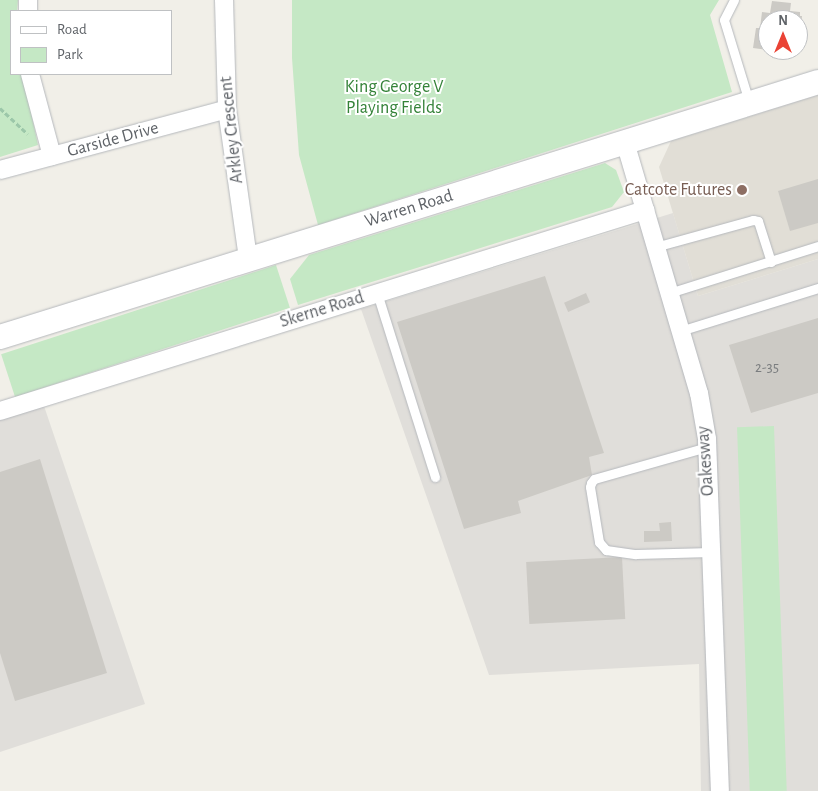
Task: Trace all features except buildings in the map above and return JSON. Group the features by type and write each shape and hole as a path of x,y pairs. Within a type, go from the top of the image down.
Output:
{"street":[{"name":"Arkley Crescent","path":"224,0 227,109 248,260"},
{"path":"30,75 52,156"},
{"name":"Warren Road","path":"0,337 818,82"},
{"name":"Garside Drive","path":"0,170 227,109"},
{"name":"Oakesway","path":"625,142 699,393 707,447 720,791"},
{"name":"Skerne Road","path":"0,412 645,210"}],"lane":[{"path":"734,0 724,20 749,102"},
{"path":"656,247 753,220 758,221 771,262"},
{"path":"669,292 818,246"},
{"path":"680,331 818,288"},
{"path":"377,293 435,477"},
{"path":"707,447 594,480 590,483 590,488 599,542 606,550 636,554 711,552"}],"path":[{"path":"0,108 52,156"}],"shaded area":[{"name":"Catcote Futures","path":"818,95 818,259 698,296 659,167 671,141"},
{"path":"673,213 698,296 818,259 818,791 701,791 699,664 489,675 361,309"},
{"path":"44,406 145,704 0,752 0,415"}],"green space":[{"path":"0,0 18,0 17,10 10,10 10,75 23,75 38,145 0,157"},
{"name":"King George V Playing Fields","path":"292,0 719,0 710,15 732,92 318,225 299,155 292,58"},
{"path":"605,163 616,170 624,192 612,207 298,305 290,279 309,255"},
{"path":"276,265 290,308 15,397 1,354"},
{"path":"774,426 787,791 750,791 737,427"}],"place":[{"name":"Catcote Futures","path":"742,190"}]}
